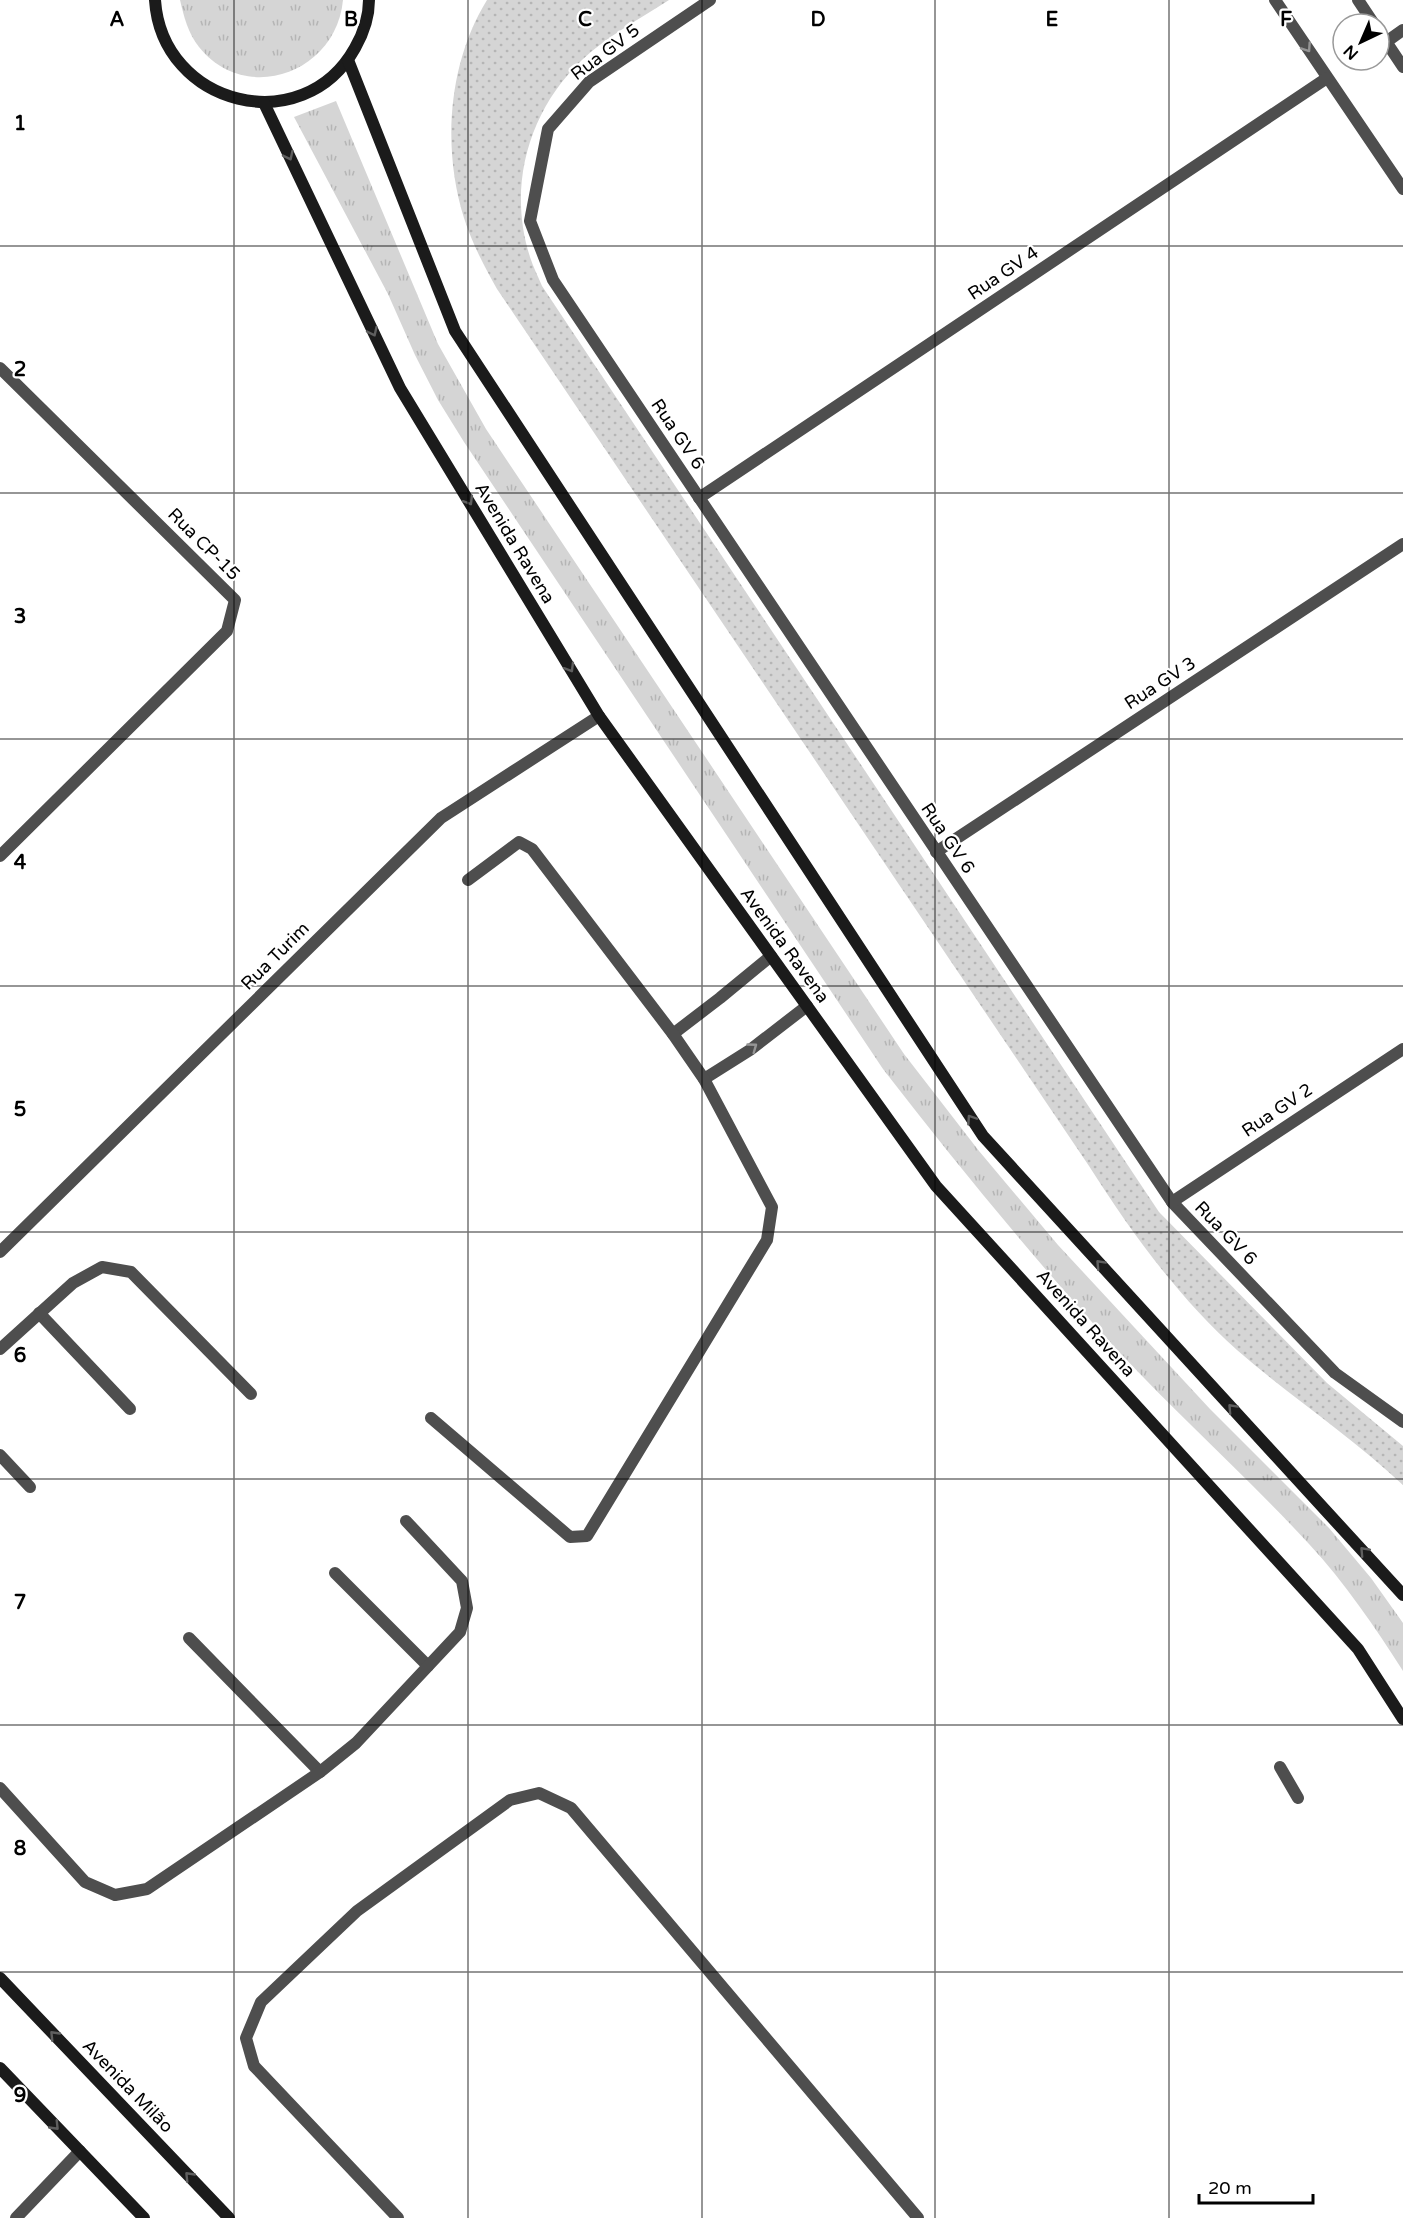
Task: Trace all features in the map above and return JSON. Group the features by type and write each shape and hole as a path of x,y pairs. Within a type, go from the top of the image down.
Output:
{"street":[{"path":"155,0 156,19 171,53 195,80 228,97 264,103 296,98 326,83 348,60 362,35 371,3"},
{"name":"Rua GV 5","path":"530,222 548,129 589,82 710,0"},
{"path":"1275,0 1403,189"},
{"path":"1391,49 1403,67"},
{"path":"348,60 456,331 983,1137 1403,1595"},
{"name":"Rua GV 4","path":"699,498 1327,78"},
{"name":"Avenida Ravena","path":"264,103 400,388 599,716 936,1186 1358,1648 1403,1719"},
{"name":"Rua GV 6","path":"530,222 553,280 1172,1202 1335,1373 1403,1422"},
{"name":"Rua CP-15","path":"0,368 235,600 227,631 0,856"},
{"name":"Rua GV 3","path":"936,852 1403,544"},
{"name":"Rua Turim","path":"0,1252 441,818 599,716"},
{"path":"431,1418 570,1537 587,1536 767,1240 771,1207 704,1078 532,849 519,842 468,880"},
{"path":"673,1034 771,956"},
{"path":"704,1078 750,1050 807,1006"},
{"name":"Rua GV 2","path":"1172,1202 1403,1049"},
{"path":"0,1349 73,1283 102,1267 131,1272 250,1394"},
{"path":"39,1313 130,1409"},
{"path":"0,1455 30,1487"},
{"path":"0,1788 85,1882 115,1894 147,1889 320,1772 356,1743 460,1632 467,1608 462,1581 406,1521"},
{"path":"335,1574 428,1666"},
{"path":"189,1638 320,1772"},
{"path":"1280,1767 1298,1798"},
{"path":"398,2218 254,2066 246,2038 261,2002 357,1911 510,1800 539,1793 571,1808 918,2218"},
{"name":"Avenida Milão","path":"0,1978 229,2218"},
{"path":"0,2068 144,2218"},
{"path":"15,2218 80,2151"}],"green space":[{"path":"180,0 343,0 337,26 324,47 306,63 286,73 263,77 240,75 218,65 195,42"},
{"path":"487,0 669,0 613,35 582,60 548,102 536,126 522,177 521,203 523,230 530,257 542,286 1159,1212 1327,1383 1403,1446 1403,1485 1363,1450 1237,1350 1215,1330 1157,1263 1122,1215 497,289 464,218 457,191 451,135 457,78 464,51"},
{"path":"336,101 438,344 486,429 904,1054 979,1151 1058,1245 1210,1409 1329,1528 1371,1578 1403,1623 1403,1671 1335,1574 1263,1496 1144,1378 1090,1320 999,1214 883,1069 438,400 388,294 294,117"}]}
